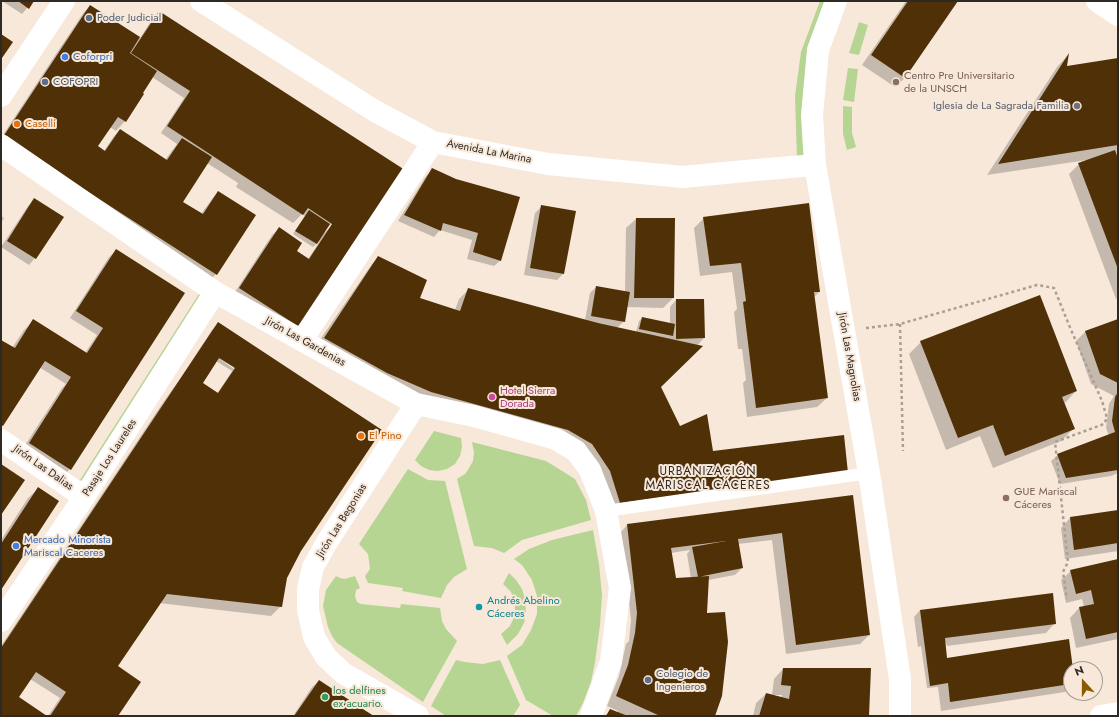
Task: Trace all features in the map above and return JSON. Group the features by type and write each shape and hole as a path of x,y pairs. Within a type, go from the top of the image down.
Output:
{"street":[{"path":"1,96 64,1"},
{"name":"Avenida La Marina","path":"201,1 375,111 433,142 548,164 683,177 815,165"},
{"name":"Jirón Las Magnolias","path":"836,1 818,50 812,115 815,165 869,473 900,679 900,716"},
{"path":"1097,1 1118,15"},
{"path":"302,340 433,142"},
{"name":"Jirón Las Gardenias","path":"1,145 215,292 416,404 474,416 556,439 576,451 590,470 606,511 620,588 611,661 591,716"},
{"name":"Pasaje Los Laureles","path":"1,621 84,497 215,292"},
{"name":"Jirón Las Begonias","path":"412,714 343,673 326,657 314,637 308,610 308,589 313,567 327,542 416,404"},
{"name":"Jirón Las Dalias","path":"1,440 84,497"},
{"path":"1101,716 1118,713"}],"lane":[{"path":"606,511 869,473"}],"path":[{"path":"844,331 900,324 1037,285 1054,288 1102,401 1107,418 1104,424 1055,442 1068,562 1063,572 1067,599"},
{"path":"900,324 903,451"}],"green space":[{"path":"820,1 829,1 806,159 797,159 795,96 801,52"},
{"path":"859,22 868,25 859,55 849,53"},
{"path":"848,68 858,69 854,102 843,100"},
{"path":"843,106 852,107 852,133 856,147 847,150 843,134"},
{"path":"199,294 204,297 85,483 80,480"},
{"path":"434,431 461,438 462,447 460,456 455,464 447,469 438,471 429,470 421,466 415,460"},
{"path":"472,442 546,461 575,479 586,500 591,520 522,540 504,553 492,548 474,546 457,479 465,474 473,461 474,453"},
{"path":"408,469 428,480 445,481 467,569 454,577 447,585 441,598 402,591 403,588 368,583 365,576 370,569 368,554 359,544"},
{"path":"593,530 599,564 602,595 600,625 591,682 576,716 553,716 526,700 507,656 522,645 531,630 537,614 537,596 532,580 522,565 514,559 529,549 552,540"},
{"path":"509,573 522,589 525,599 526,612 524,623 518,634 507,645 501,634 510,626 515,615 515,603 511,592 503,584"},
{"path":"336,576 345,579 355,576 360,588 356,590 355,596 357,602 361,604 400,608 401,604 440,608 442,621 446,629 457,641 423,702 337,643 332,636 328,627 323,606 326,590"},
{"path":"456,660 483,664 500,660 520,705 513,716 446,716 431,706"}],"building":[{"path":"18,1 34,1 29,9"},
{"path":"908,1 958,1 905,78 871,55"},
{"path":"90,5 140,37 130,53 157,71 126,122 118,117 98,146 105,151 120,129 167,160 182,138 212,157 183,202 203,214 218,191 256,215 217,275 3,137"},
{"path":"159,11 408,172 304,330 239,288 279,227 302,243 297,251 309,259 332,224 308,208 303,215 167,126 190,91 131,53"},
{"path":"1,34 13,42 2,58 1,57"},
{"name":"Iglesia de La Sagrada Familia","path":"1069,53 1067,66 1118,58 1118,145 998,164"},
{"path":"1115,150 1118,159 1118,269 1078,163"},
{"path":"432,168 456,179 520,197 501,261 473,252 478,233 443,223 441,231 404,215"},
{"path":"34,198 64,217 36,259 7,241"},
{"path":"809,203 820,292 814,292 828,398 756,408 743,302 746,301 741,263 710,266 703,217"},
{"path":"541,205 576,211 564,274 530,268"},
{"path":"309,210 330,224 317,244 295,231"},
{"path":"636,218 675,218 674,298 634,298"},
{"path":"116,249 185,293 71,470 29,443 71,377 45,361 3,426 1,425 1,340 15,348 33,319 87,353 103,328 76,311"},
{"path":"378,256 427,280 420,298 460,311 468,288 598,323 703,346 661,387 680,426 707,414 713,451 844,435 848,473 620,503 610,471 592,444 568,430 431,392 387,373 324,338"},
{"path":"596,286 630,292 625,322 591,316"},
{"path":"1040,295 1077,391 1062,397 1075,429 1005,456 993,425 958,438 920,341"},
{"path":"676,299 704,299 705,338 676,339"},
{"path":"642,317 675,324 673,336 639,329"},
{"path":"1118,319 1118,383 1100,374 1085,331"},
{"path":"218,322 382,430 301,551 287,578 282,607 167,594 118,666 141,682 118,716 50,716 66,692 36,672 19,697 47,716 1,716 1,648","holes":["219,358 235,368 218,393 203,383"]},
{"path":"1118,392 1118,470 1066,478 1057,454 1115,432 1112,421 1115,397"},
{"path":"1,464 25,480 1,515"},
{"path":"38,487 59,501 1,590 1,544"},
{"path":"853,495 870,635 796,645 782,533 738,539 743,568 700,577 709,576 707,613 725,612 728,642 722,696 715,716 660,716 616,696 628,665 635,633 637,613 627,524","holes":["726,541 692,547 698,577 676,578 671,548"]},
{"path":"1118,510 1118,543 1074,550 1070,517"},
{"path":"1118,559 1118,632 1086,639 1079,607 1094,604 1091,590 1076,594 1070,570"},
{"path":"1053,593 1056,624 945,638 947,658 1069,639 1072,661 1063,661 1063,685 950,702 948,683 930,686 920,610"},
{"path":"783,668 871,668 869,716 759,716 766,693 789,699 791,686 781,685"},
{"path":"319,680 366,711 374,716 294,716"},
{"path":"610,709 628,716 606,716"}],"place":[{"name":"Poder Judicial","path":"89,18"},
{"name":"Coforpri","path":"65,57"},
{"name":"COFOPRI","path":"45,82"},
{"name":"Centro Pre Universitario de la UNSCH","path":"896,82"},
{"name":"Iglesia de La Sagrada Familia","path":"1077,106"},
{"name":"Caselli","path":"17,124"},
{"name":"Hotel Sierra Dorada","path":"492,397"},
{"name":"El Pino","path":"361,436"},
{"name":"GUE Mariscal Cáceres","path":"1006,498"},
{"name":"Mercado Minorista Mariscal Caceres","path":"16,546"},
{"name":"Andrés Abelino Cáceres","path":"479,607"},
{"name":"Colegio de Ingenieros","path":"648,680"},
{"name":"los delfines ex acuario.","path":"325,697"}],"district":[{"name":"URBANIZACIÓN MARISCAL CÁCERES","path":"708,479"}]}
